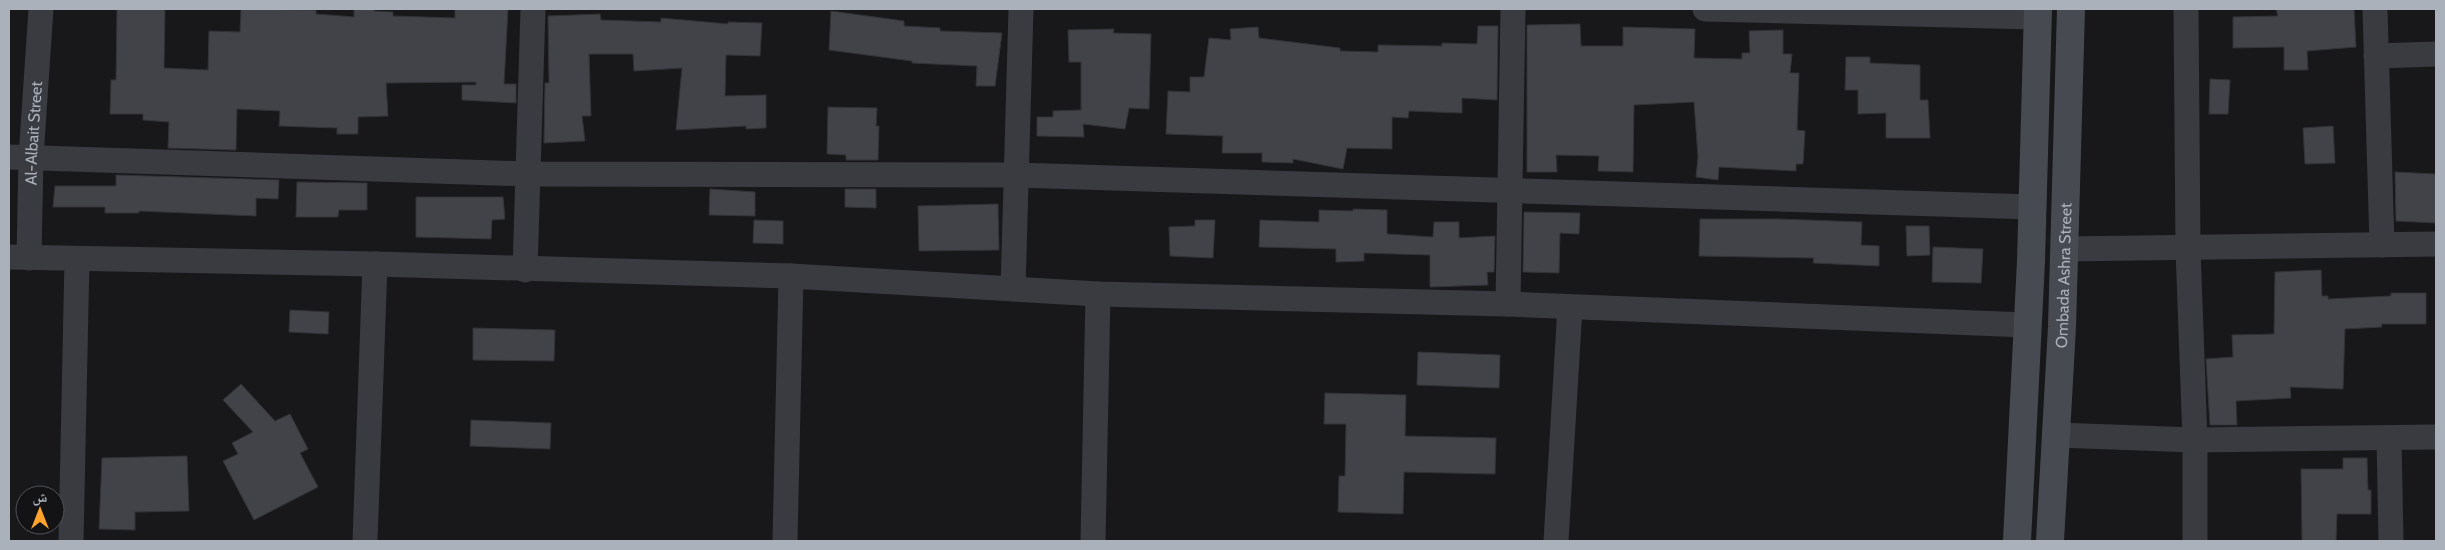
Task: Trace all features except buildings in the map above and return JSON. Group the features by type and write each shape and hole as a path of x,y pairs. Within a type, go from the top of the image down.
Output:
{"main road":[{"name":"Ombada Ashra Street","path":"2050,541 2062,327 2071,9"},
{"name":"Ombada Ashra Street","path":"2017,541 2033,207 2038,13"}],"street":[{"name":"Al-Albait Street","path":"19,257 20,157 41,9"},
{"path":"525,270 533,9"},
{"path":"1013,289 1014,175 1021,9"},
{"path":"1508,304 1513,9"},
{"path":"1705,9 2038,13"},
{"path":"2186,9 2188,249 2195,440 2195,541"},
{"path":"2375,9 2382,245"},
{"path":"2376,56 2436,54"},
{"path":"20,157 528,174 1014,175 2033,207"},
{"path":"2064,249 2188,249 2436,244"},
{"path":"19,257 375,264 525,270 791,276 1098,294 1508,304 2026,325"},
{"path":"71,541 77,259"},
{"path":"365,541 375,264"},
{"path":"784,541 791,276"},
{"path":"1093,541 1098,294"},
{"path":"1556,541 1570,307"},
{"path":"2056,435 2195,440 2436,437"},
{"path":"2389,438 2391,541"}]}
